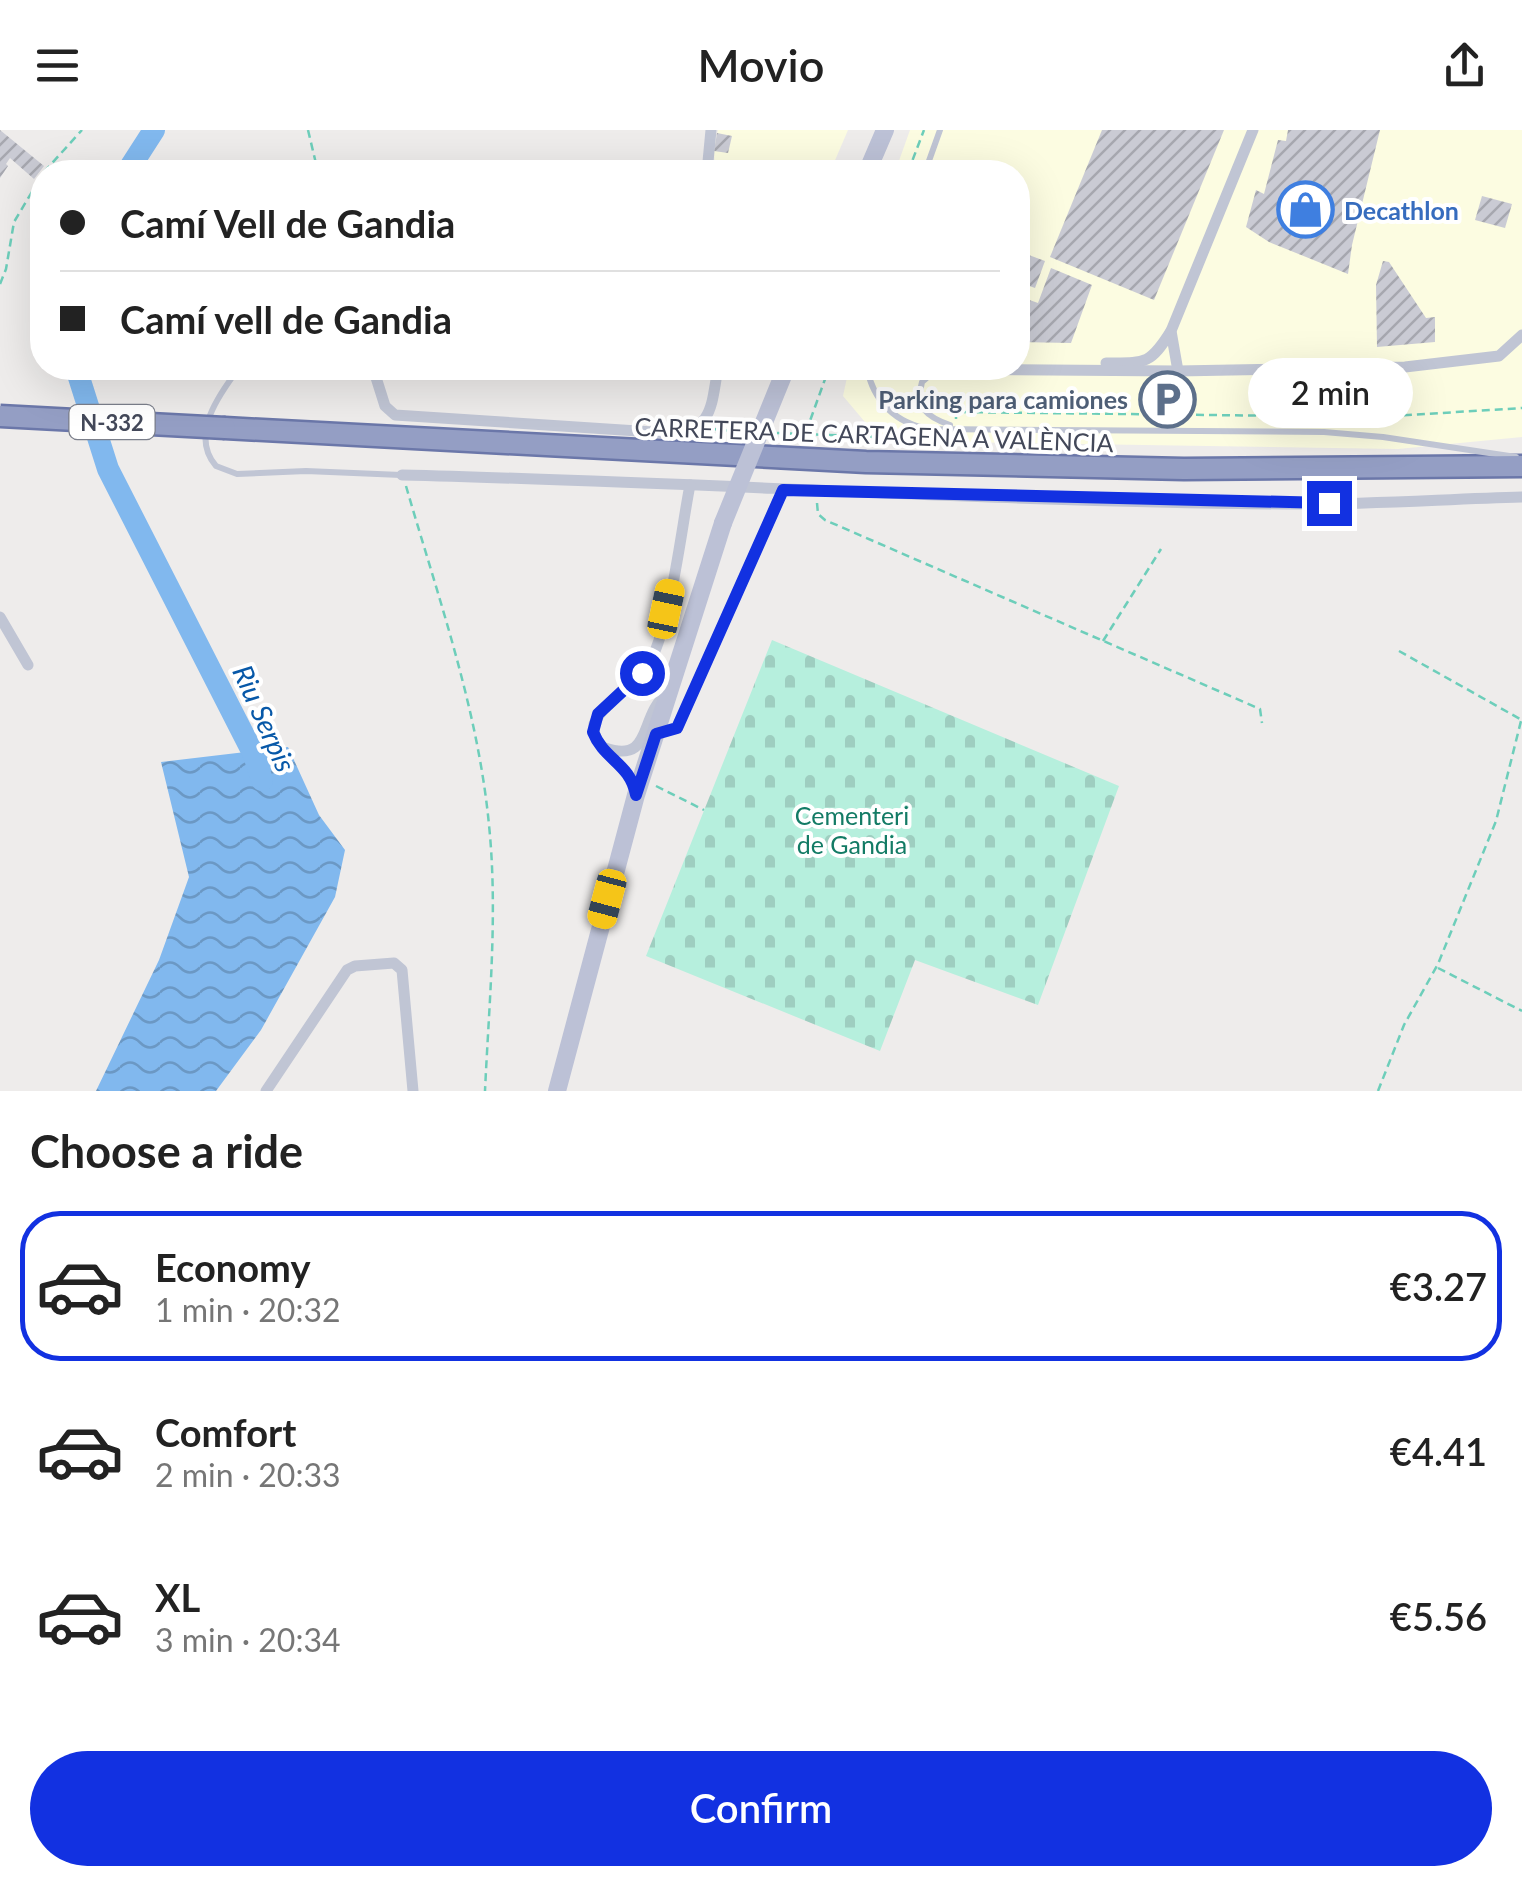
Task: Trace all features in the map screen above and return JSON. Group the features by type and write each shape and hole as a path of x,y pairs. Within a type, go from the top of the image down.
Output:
{"highway":[{"name":"CARRETERA DE CARTAGENA A VALÈNCIA","path":"0,416 848,462 1202,469 1522,466"}],"main road":[{"path":"873,160 885,130"},
{"path":"557,1091 667,694 723,523 781,380"}],"street":[{"path":"708,160 711,130"},
{"path":"1030,362 1147,362 1156,356 1171,331 1253,130"},
{"path":"1171,331 1178,371"},
{"path":"1030,370 1405,368 1499,356 1522,335"},
{"path":"376,380 384,406 389,412 407,417 668,433 686,433 702,424 716,380"},
{"path":"402,475 1290,504 1522,497"},
{"path":"639,787 601,747 593,732 598,714 642,673 658,641 690,485"},
{"path":"656,734 677,728 783,490"},
{"path":"0,617 28,664"},
{"path":"601,747 622,753 632,751 642,740 655,705 667,694"},
{"path":"266,1091 348,970 394,963 402,970 413,1091"}],"lane":[{"path":"929,160 940,130"},
{"path":"230,380 208,418 207,450 216,466 237,474 320,471 402,475"},
{"path":"871,380 876,396 897,418 919,428 1324,432 1383,436 1522,457"},
{"path":"924,380 919,393 922,408 930,418 956,426"},
{"path":"277,1075 278,1091"}],"path":[{"path":"56,160 82,130"},
{"path":"308,130 315,160"},
{"path":"913,160 924,130"},
{"path":"0,284 14,222 30,196"},
{"path":"805,434 825,380"},
{"path":"956,412 1376,418 1522,408"},
{"path":"702,424 724,432 757,432"},
{"path":"773,433 955,440"},
{"path":"402,475 472,718 489,826 492,938 485,1091"},
{"path":"816,491 818,514 825,520 1260,709 1262,723"},
{"path":"1102,641 1161,549"},
{"path":"1378,1091 1404,1025 1436,968 1496,821 1521,718 1399,651"},
{"path":"639,787 704,810"},
{"path":"1436,968 1522,1011"}],"shaded area":[{"path":"718,130 848,130 835,160 714,160"},
{"path":"910,130 1522,130 1522,437 1398,449 881,441 843,396 846,380 1030,380 1030,160 899,160"}],"green space":[{"name":"Cementeri de Gandia","path":"772,640 1119,786 1038,1005 915,960 880,1051 646,956"}],"water":[{"path":"288,747 319,815 345,850 335,897 261,1030 216,1091 96,1091 159,960 189,877 161,762"}],"building":[{"path":"0,130 37,160 30,160 30,176 10,158 0,178"},
{"path":"1102,130 1224,130 1154,300 1050,257"},
{"name":"Decathlon","path":"1288,130 1380,130 1348,274 1269,242 1246,227 1256,190 1264,194 1278,140 1286,141"},
{"path":"717,133 732,136 728,153 714,151"},
{"path":"1482,196 1512,204 1505,228 1475,220"},
{"path":"1030,255 1045,261 1035,288 1030,286"},
{"path":"1383,261 1389,262 1426,318 1435,317 1435,342 1377,347 1376,285"},
{"path":"1051,268 1092,285 1071,343 1030,342 1030,300 1038,303"}],"waterway":[{"name":"Riu Serpis","path":"135,160 154,130"},
{"name":"Riu Serpis","path":"80,380 108,469 254,755 262,780"}],"place":[{"name":"Decathlon","path":"1305,210"},
{"name":"Parking para camiones","path":"1167,399"}],"route":[{"path":"642,673 598,714 593,732 601,747 631,776 636,795 656,734 677,728 783,490 1329,503"}]}
